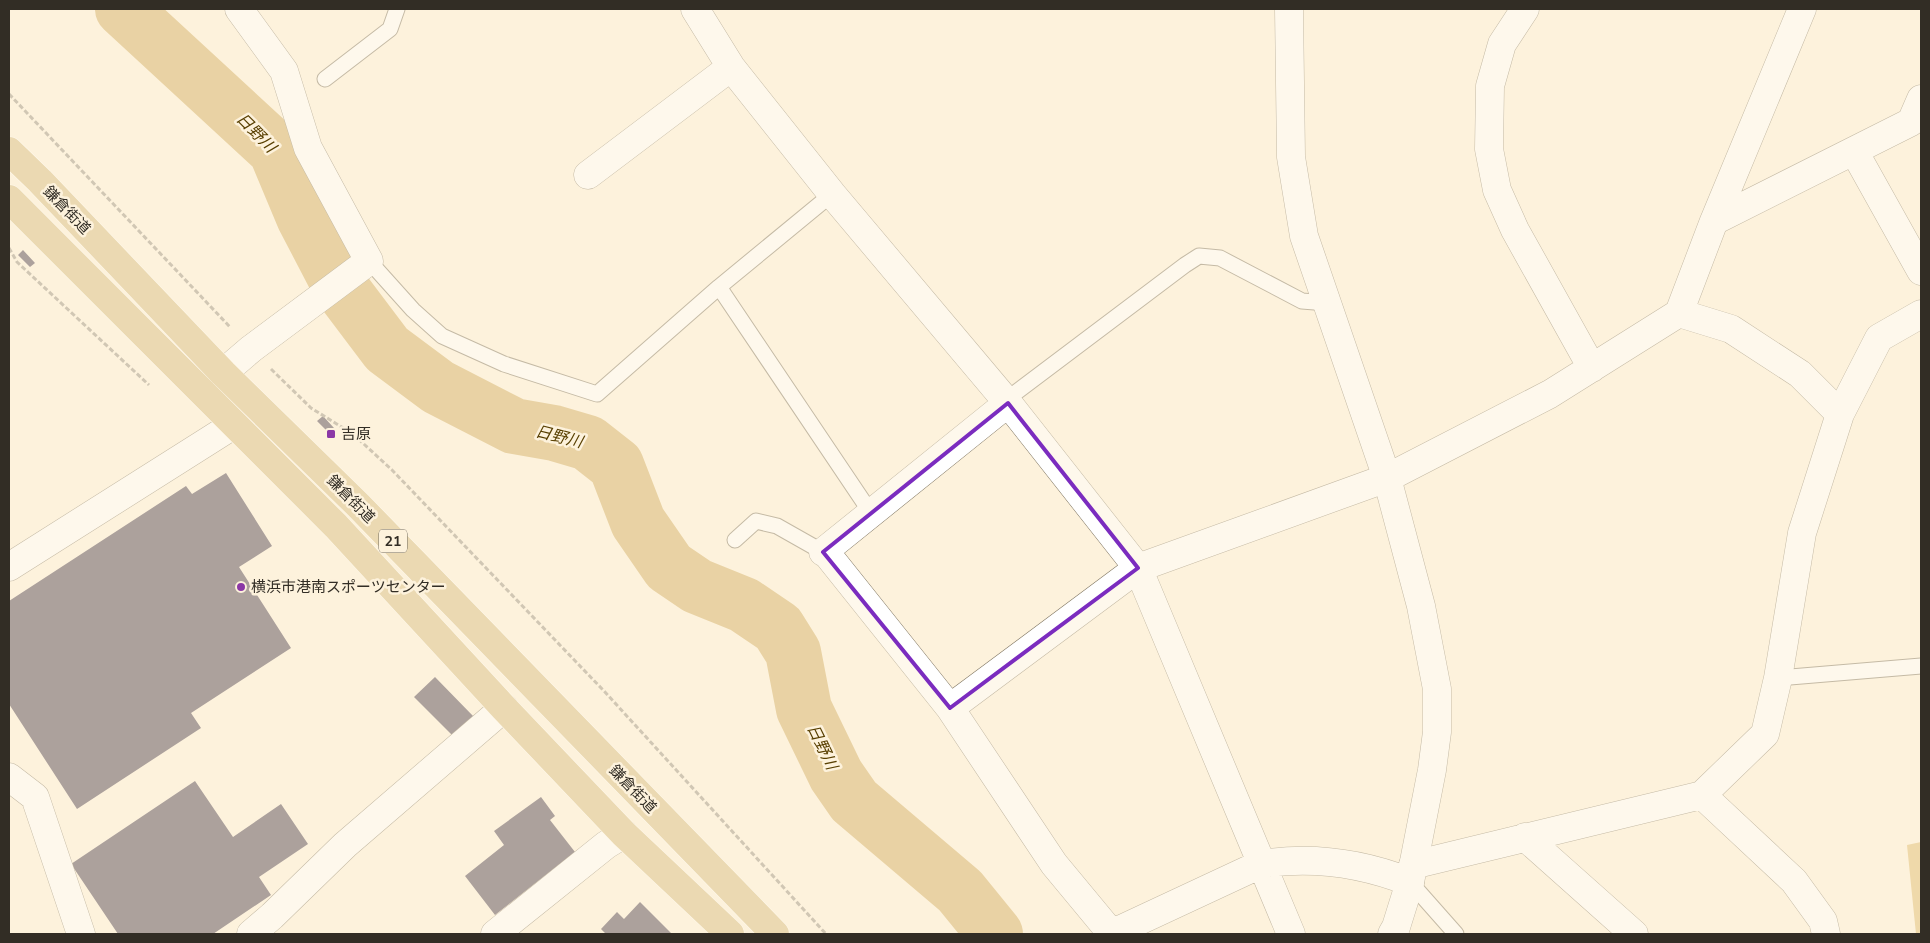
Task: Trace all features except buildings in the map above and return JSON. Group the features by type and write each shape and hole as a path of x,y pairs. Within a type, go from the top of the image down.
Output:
{"main road":[{"name":"鎌倉街道","path":"9,151 223,372 358,505 775,934"},
{"name":"鎌倉街道","path":"9,199 336,526 504,708 624,834 730,934"}],"street":[{"path":"223,372 251,348 365,264 308,148 284,71 239,9"},
{"path":"695,9 731,66 832,194 1007,402 1138,568 1291,934"},
{"path":"1289,9 1291,157 1304,236 1387,478 1422,606 1437,689 1437,732 1412,874 1396,928 1392,934"},
{"path":"1525,9 1502,44 1490,86 1490,149 1497,190 1515,230 1592,368"},
{"path":"950,708 1138,568 1387,478 1550,394 1679,313 1714,220 1802,9"},
{"path":"588,175 731,66"},
{"path":"1714,220 1911,122 1921,99"},
{"path":"1854,151 1921,271"},
{"path":"1679,313 1731,329 1800,374 1840,414"},
{"path":"1007,402 823,552 827,554 950,708 1054,864 1111,934 1261,864 1287,860 1338,862 1382,871 1412,874 1525,837 1702,795 1766,734 1778,678 1802,533 1840,414 1879,338 1921,314"},
{"path":"9,567 235,424"},
{"path":"251,934 345,845 504,708"},
{"path":"9,777 35,797 81,934"},
{"path":"1702,795 1794,881 1823,921 1826,934"},
{"path":"494,934 606,845 624,834"},
{"path":"1525,837 1634,934"}],"lane":[{"path":"325,79 390,29 397,9"},
{"path":"365,264 442,336 504,364 596,394 719,287 832,194"},
{"path":"1007,402 1199,256 1220,258 1302,301 1327,303"},
{"path":"719,287 871,513"},
{"path":"735,540 756,521 777,526 823,552"},
{"path":"1778,678 1921,666"},
{"path":"1412,874 1456,934"}],"path":[{"path":"9,94 251,348 311,408 353,434 392,470 604,691 826,934"}],"highlighted area":[{"path":"1008,403 1138,568 950,708 823,552"}],"shaded area":[{"path":"1921,842 1921,934 1916,934 1907,845"}],"waterway":[{"name":"日野川","path":"123,9 276,150 304,217 341,288 387,349 438,387 514,426 554,433 588,443 616,465 638,522 669,567 697,586 744,605 778,628 793,652 804,709 836,775 854,801 960,891 995,934"}],"place":[{"name":"吉原","path":"331,434"},
{"name":"横浜市港南スポーツセンター","path":"241,587"}]}
